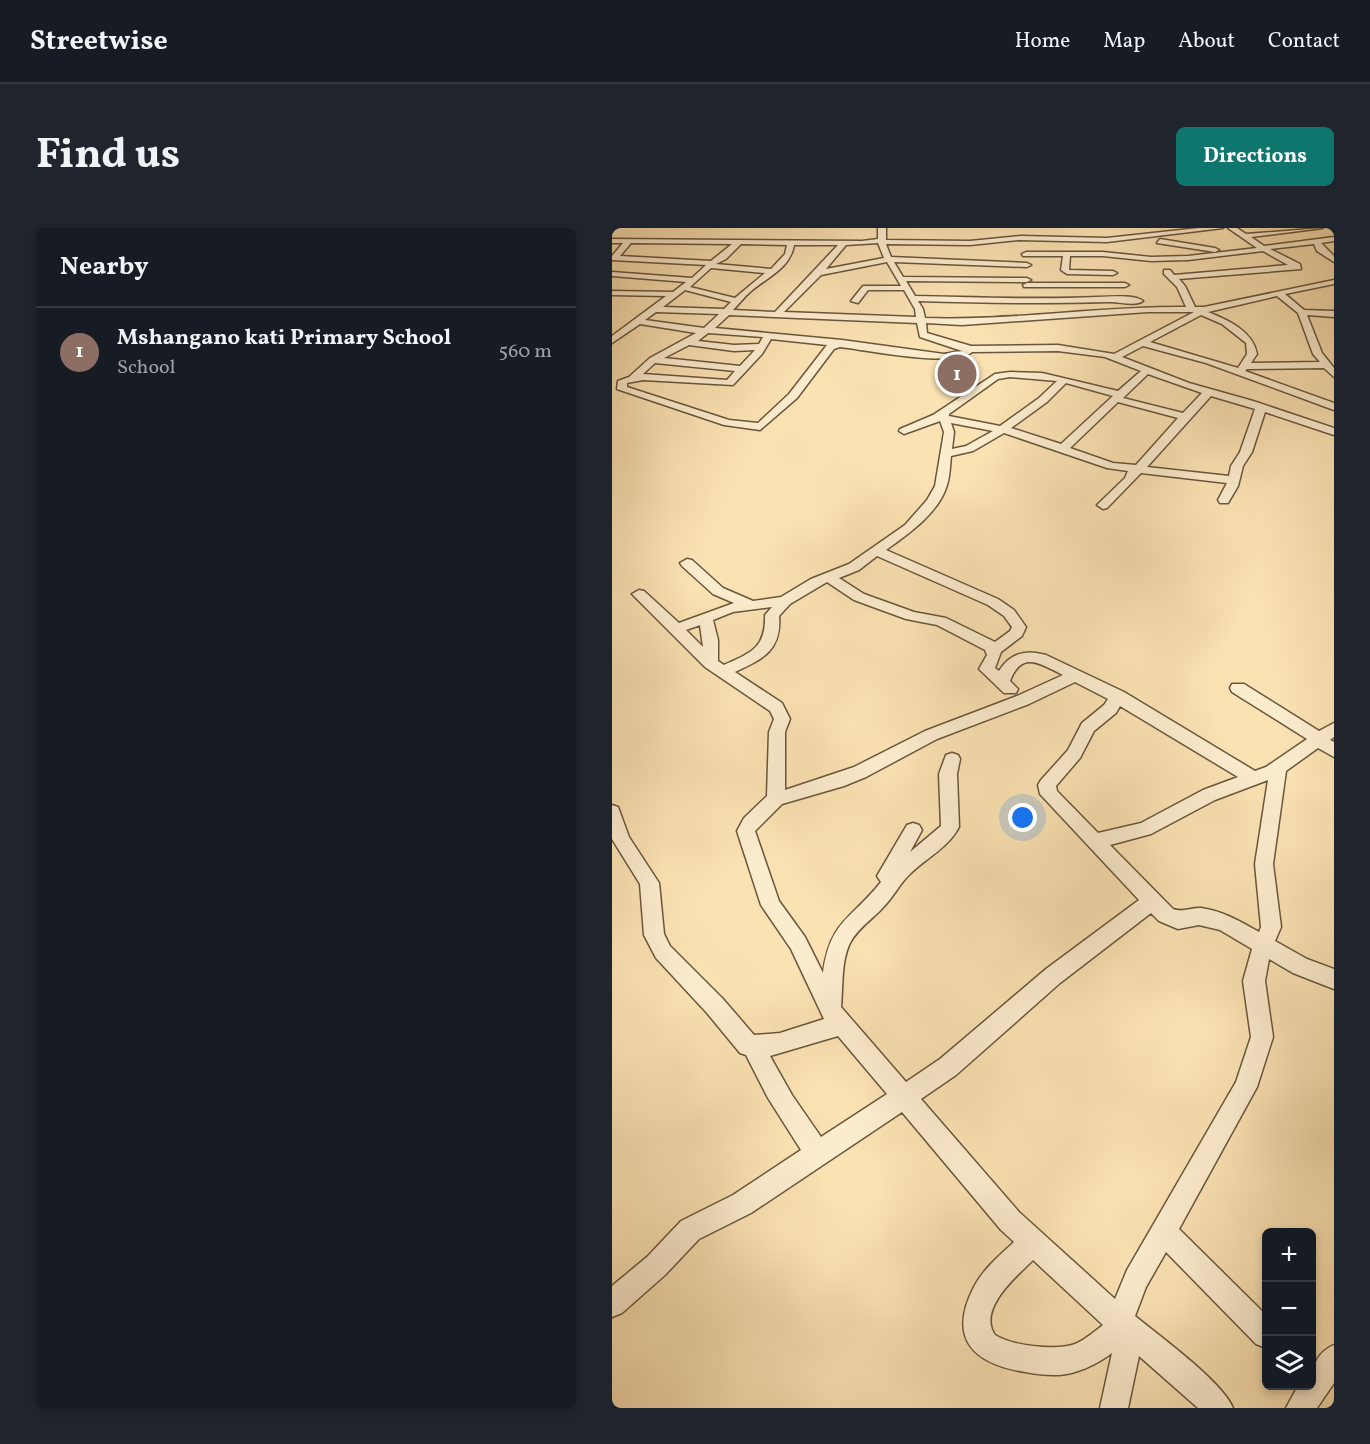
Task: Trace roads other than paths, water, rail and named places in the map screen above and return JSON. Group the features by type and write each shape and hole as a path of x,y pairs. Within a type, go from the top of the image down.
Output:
{"street":[{"path":"882,228 882,248 913,298 922,322 923,335"},
{"path":"612,241 699,238 739,242 791,243 881,241 970,243 1022,238 1122,238 1219,228"},
{"path":"1232,228 1310,274 1331,282"},
{"path":"1232,253 1248,238 1319,228"},
{"path":"1015,229 1022,238 1026,254 1026,300"},
{"path":"1162,258 1166,255 1162,246 1193,229"},
{"path":"644,260 654,238"},
{"path":"1122,238 1168,241 1232,253"},
{"path":"1026,254 1107,254 1124,260 1193,258 1334,238"},
{"path":"1101,239 1107,254"},
{"path":"629,241 614,258 711,264 771,271"},
{"path":"1316,241 1332,256"},
{"path":"612,340 723,257 739,242"},
{"path":"791,243 785,261 705,330 653,360 633,378 617,384 622,389 648,399 728,423 756,428 764,425 794,396 831,347 842,344"},
{"path":"777,315 844,243"},
{"path":"1067,254 1065,270 1067,272 1123,274 1125,285 1148,309"},
{"path":"1162,258 1167,272 1199,311"},
{"path":"818,273 889,259 1027,265"},
{"path":"1174,278 1296,266"},
{"path":"612,274 693,280"},
{"path":"1216,274 1226,284"},
{"path":"632,293 647,275"},
{"path":"855,301 866,288 902,283 1027,282 1125,285"},
{"path":"1114,357 1199,311 1237,298 1278,293 1331,282"},
{"path":"682,287 736,301"},
{"path":"612,292 672,294"},
{"path":"1278,293 1302,312 1318,354 1334,374"},
{"path":"913,298 1053,302 1138,300"},
{"path":"1053,302 1064,316"},
{"path":"653,309 922,322 962,322 1148,309 1199,311 1225,322 1246,338 1252,350 1243,369"},
{"path":"1132,311 1147,325 1162,332"},
{"path":"1302,312 1334,314"},
{"path":"638,321 688,330 768,336 911,352 959,356 966,354 967,349"},
{"path":"911,352 918,338 923,335 967,349 1047,348 1098,352 1209,392 1334,432"},
{"path":"633,378 729,383 744,369 768,336"},
{"path":"686,342 734,348 762,347"},
{"path":"1141,343 1243,369 1334,407"},
{"path":"1047,348 1052,378"},
{"path":"653,360 744,369"},
{"path":"1243,369 1326,365"},
{"path":"1063,448 1147,370"},
{"path":"904,432 942,416 995,377 1008,374 1064,380 1186,417"},
{"path":"946,454 976,447 1043,400 1064,380"},
{"path":"1103,505 1130,480 1146,459 1209,392"},
{"path":"1224,500 1261,407"},
{"path":"942,416 1002,428 1063,448 1096,462 1137,470 1233,480"},
{"path":"716,668 761,650 768,644 773,634 772,615 785,601 828,577 854,567 909,528 938,494 948,432 942,416"},
{"path":"876,551 982,597 1009,613 1019,627 1017,633 993,651"},
{"path":"687,563 718,591 748,604"},
{"path":"828,577 867,600 911,616 941,621 992,647 994,655 987,667 1023,700"},
{"path":"639,594 716,668 776,707 781,713 782,719 777,732 776,798"},
{"path":"676,629 730,608 785,601"},
{"path":"705,618 716,668"},
{"path":"1002,682 1010,666 1025,656 1034,655 1118,696 1216,753 1252,778"},
{"path":"1076,675 1023,700 931,735 845,778 776,798 750,823 746,831 771,905 798,943 836,1017 981,1190 1032,1242 1219,1408"},
{"path":"1238,688 1327,735 1334,751"},
{"path":"1118,696 1110,709 1088,727 1074,754 1050,780 1046,789 1166,915 1178,921 1199,916 1225,923 1300,966 1334,979"},
{"path":"1095,841 1144,829 1209,795 1278,768 1327,735"},
{"path":"836,1017 840,941 850,927 880,898 902,869 943,837 950,827 948,774 952,759"},
{"path":"1114,1408 1125,1326 1136,1279 1246,1087 1255,1065 1262,1037 1254,981 1258,960 1271,927 1264,864 1278,768"},
{"path":"612,812 621,838 649,883 654,935 663,952 715,1006 747,1045 754,1048 769,1047 836,1017"},
{"path":"880,898 884,881 913,830"},
{"path":"612,1303 656,1266 690,1230 742,1204 948,1067 1053,976 1128,921 1151,901"},
{"path":"754,1048 791,1118 819,1154"},
{"path":"1164,1233 1262,1330"},
{"path":"1032,1242 984,1294 978,1314 979,1332 984,1344 997,1352 1031,1359 1072,1359 1086,1354 1125,1326"},
{"path":"1316,1378 1334,1359"},
{"path":"1300,1408 1309,1390"}],"place":[{"name":"Mshangano kati Primary School","path":"957,374"}]}
